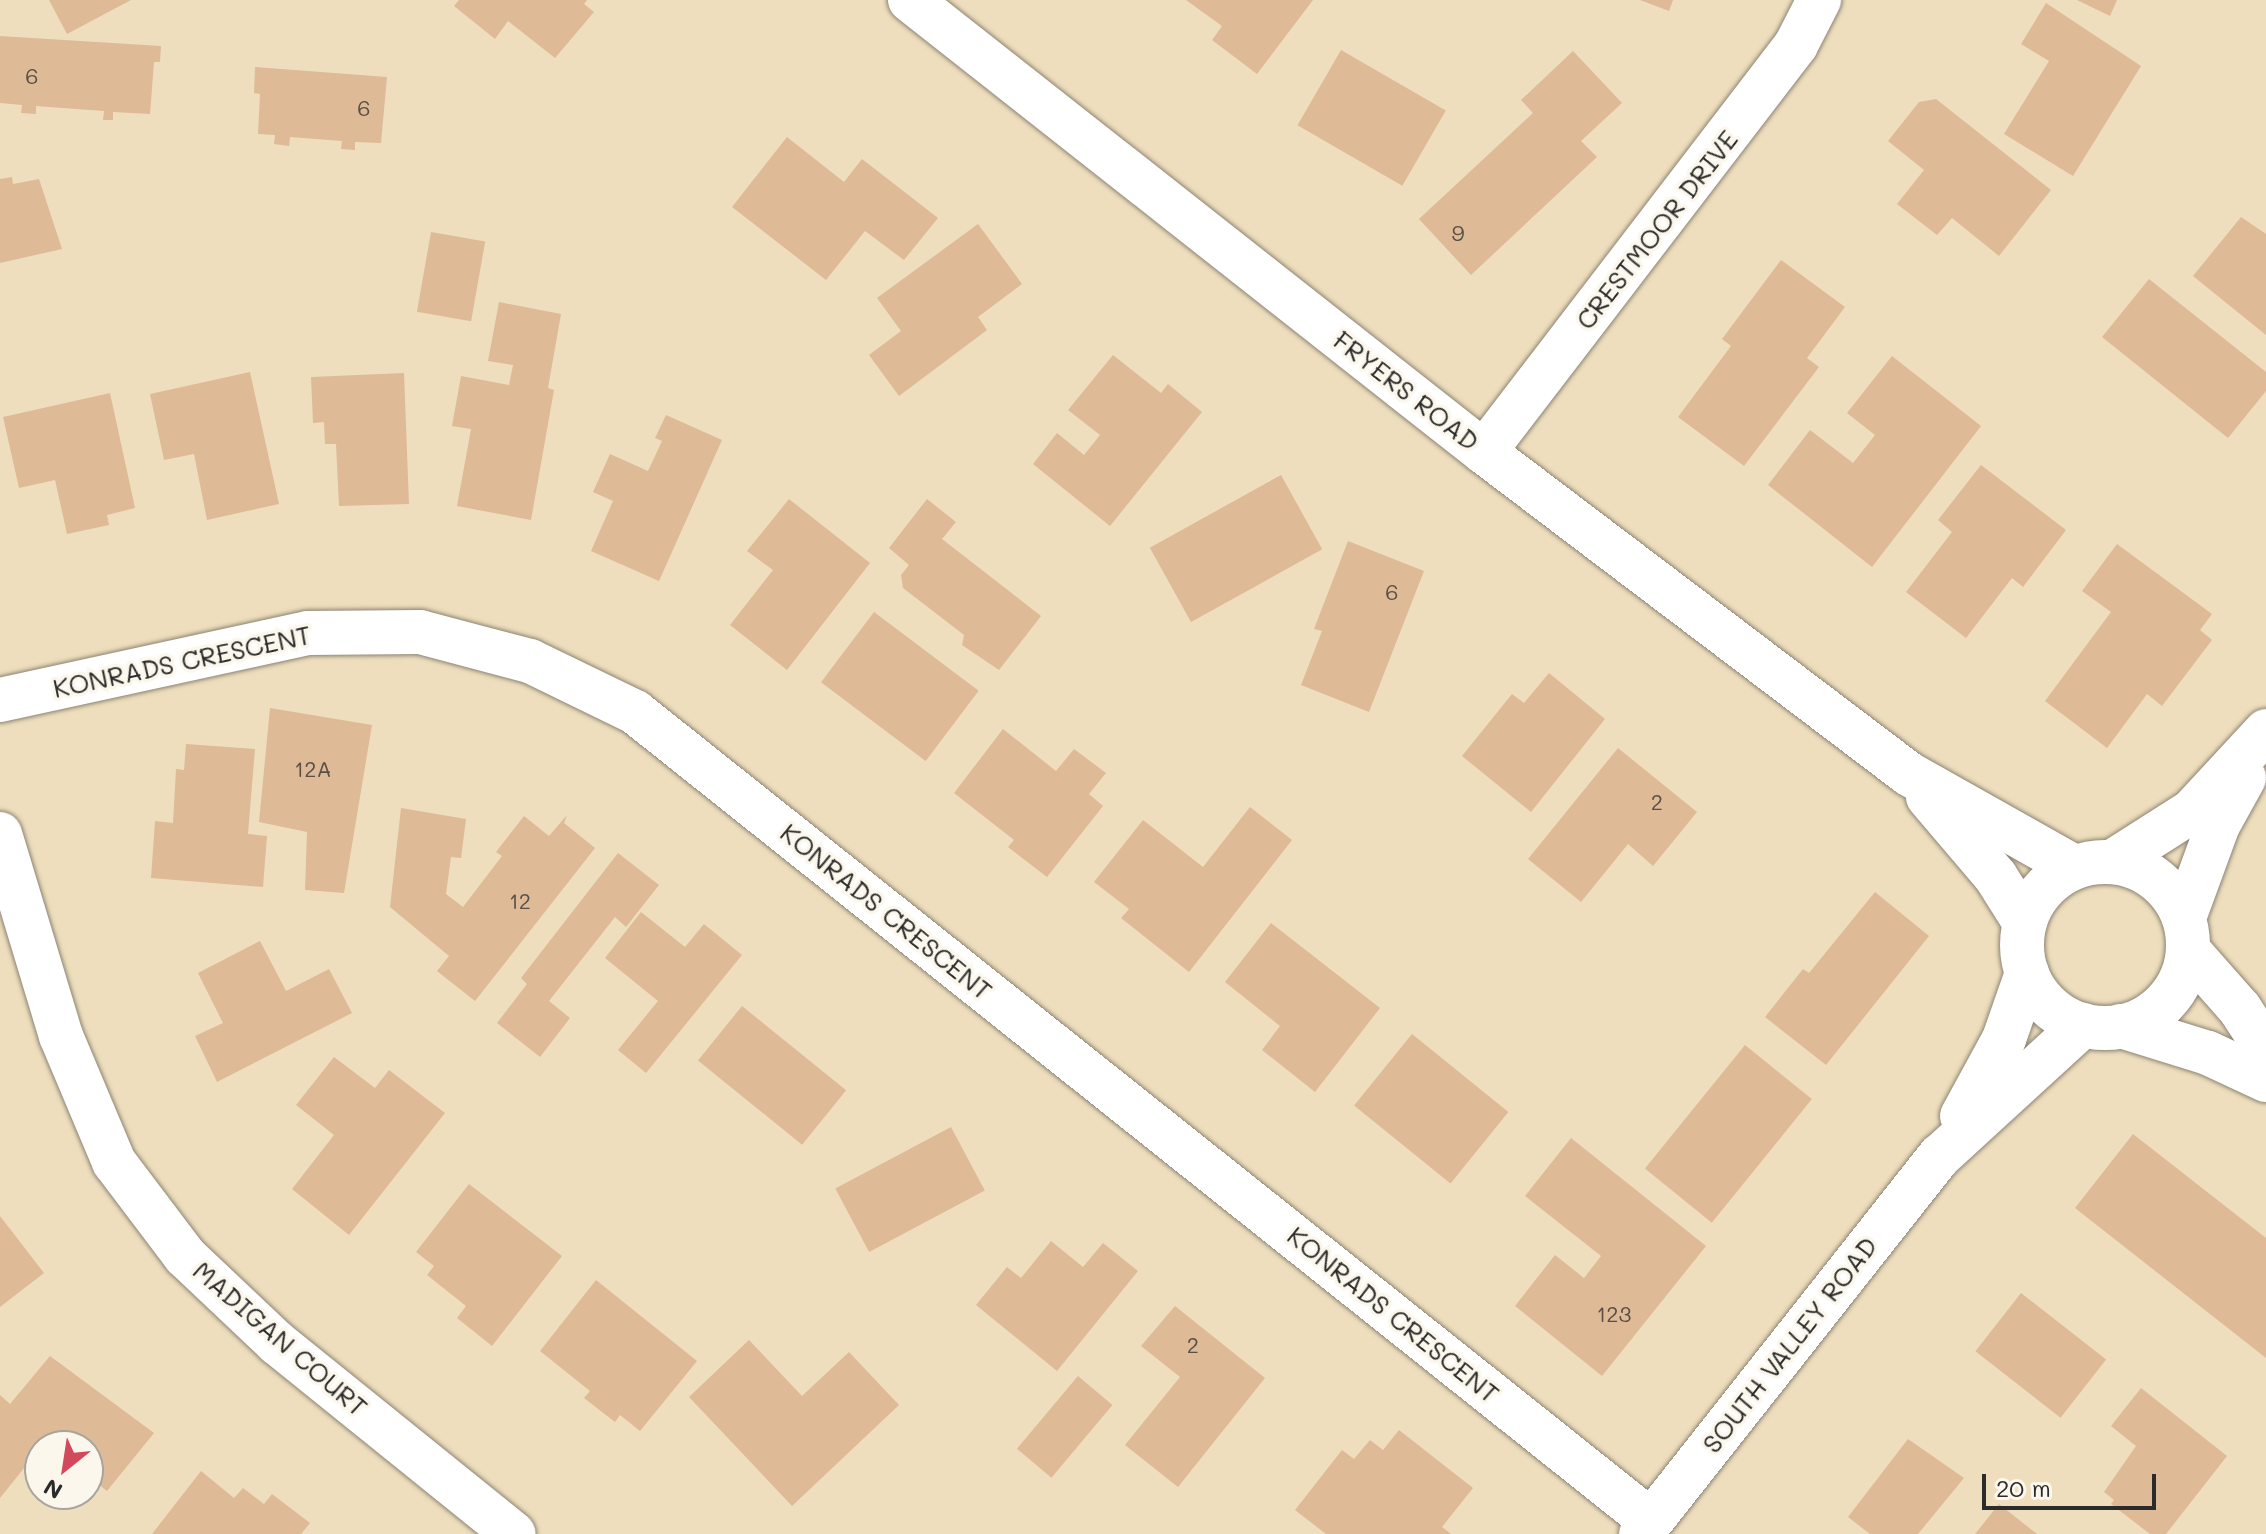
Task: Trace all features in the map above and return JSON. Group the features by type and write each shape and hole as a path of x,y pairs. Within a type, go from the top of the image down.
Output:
{"street":[{"name":"FRYERS ROAD","path":"910,0 1484,452 1909,774 2093,865"},
{"name":"CRESTMOOR DRIVE","path":"1484,452 1787,57 1819,0"},
{"name":"KONRADS CRESCENT","path":"0,700 308,633 420,632 530,661 635,712 1646,1527"},
{"path":"2266,734 2192,811 2035,899 2025,923 2022,948 2027,973 2040,996 2102,1026 2208,1053 2266,1080"},
{"path":"2102,1026 2146,1017 2167,1000 2183,977 2186,934 2218,825 2266,734"},
{"name":"FRYERS ROAD","path":"1909,774 1996,877 2025,923"},
{"name":"MADIGAN COURT","path":"0,834 61,1036 114,1162 185,1256 277,1343 514,1534"},
{"path":"2093,865 2156,879 2186,934 2266,1049"},
{"name":"SOUTH VALLEY ROAD","path":"1646,1527 1940,1156 2004,1039 2027,973"},
{"name":"SOUTH VALLEY ROAD","path":"1940,1156 2102,1026"}],"building":[{"path":"49,0 131,0 67,34"},
{"path":"459,0 587,0 584,4 594,12 555,58 508,21 495,39 454,6"},
{"path":"1186,0 1313,0 1257,74 1212,40 1222,26"},
{"path":"1640,0 1673,0 1669,11"},
{"path":"2077,0 2117,0 2110,16"},
{"path":"2046,3 2141,66 2073,176 2004,134 2049,61 2021,44"},
{"path":"0,36 161,46 160,62 154,62 150,114 113,112 113,120 103,120 104,111 36,106 36,114 21,113 22,105 0,103"},
{"path":"1341,50 1446,110 1402,186 1298,125"},
{"path":"1573,51 1622,103 1581,141 1597,157 1471,275 1419,219 1533,113 1521,100"},
{"path":"255,67 387,77 381,143 355,142 355,150 341,149 342,141 290,137 289,146 274,144 275,135 258,134 260,94 254,93"},
{"path":"1936,99 2051,190 1999,256 1952,218 1937,235 1897,204 1924,170 1888,141 1919,102"},
{"path":"787,137 844,182 862,159 938,218 904,260 865,231 826,280 732,207"},
{"path":"12,177 13,184 39,179 62,249 0,263 0,179"},
{"path":"2241,217 2266,234 2266,335 2193,276"},
{"path":"978,224 1022,284 978,317 987,330 899,396 869,355 901,331 877,298"},
{"path":"431,232 485,242 471,321 417,312"},
{"path":"1781,260 1845,307 1807,358 1819,367 1744,466 1678,417 1731,346 1722,339"},
{"path":"2149,279 2266,372 2266,391 2228,438 2102,337"},
{"path":"499,302 561,314 548,388 554,390 531,520 457,506 471,429 452,426 461,376 509,385 513,365 488,361"},
{"path":"1113,355 1161,393 1168,384 1202,412 1110,526 1033,464 1057,433 1084,455 1100,435 1068,410"},
{"path":"1892,356 1981,426 1872,567 1768,485 1810,430 1853,463 1875,435 1847,413"},
{"path":"250,372 279,504 207,520 194,454 164,460 150,394"},
{"path":"404,373 409,504 339,506 336,444 325,444 324,422 313,423 311,377"},
{"path":"110,393 135,508 107,515 109,525 67,534 55,480 19,488 3,417"},
{"path":"666,415 722,440 659,581 591,551 613,501 593,492 610,454 648,471 662,441 655,438"},
{"path":"1981,465 2066,530 2023,587 2012,578 1966,638 1906,592 1952,532 1938,520"},
{"path":"1281,475 1322,549 1191,622 1150,548"},
{"path":"789,499 870,563 787,670 730,625 773,570 747,551"},
{"path":"927,499 956,522 942,539 1041,616 999,670 962,645 964,635 903,588 901,575 909,565 889,548"},
{"path":"1348,541 1424,571 1369,712 1301,685 1322,631 1314,629"},
{"path":"2117,544 2212,614 2200,630 2212,640 2162,706 2147,694 2107,748 2045,701 2111,612 2082,591"},
{"path":"874,612 979,691 926,761 821,682"},
{"path":"1549,673 1605,719 1531,812 1462,756 1512,694 1524,703"},
{"path":"270,708 372,725 344,893 305,890 307,832 259,822"},
{"path":"1003,729 1056,771 1074,749 1106,773 1089,794 1103,806 1047,877 1008,847 1014,840 954,793"},
{"path":"186,744 255,749 248,834 267,836 263,887 151,878 155,821 173,823 176,769 184,770"},
{"path":"1618,748 1697,812 1653,866 1628,844 1581,902 1528,859"},
{"path":"1250,807 1292,840 1189,972 1121,918 1129,909 1094,882 1143,820 1203,867"},
{"path":"401,808 466,819 461,858 451,857 446,894 463,907 502,856 496,852 524,816 549,836 567,815 564,823 595,848 475,1001 437,971 449,956 390,907"},
{"path":"618,853 659,885 626,927 615,917 549,1001 570,1018 540,1057 497,1023 527,984 521,978"},
{"path":"1875,892 1929,936 1826,1065 1765,1017 1803,969 1809,973"},
{"path":"641,912 685,947 704,924 742,955 646,1073 618,1050 658,1001 605,958"},
{"path":"1271,923 1380,1008 1315,1092 1262,1050 1280,1026 1225,982"},
{"path":"260,941 286,991 329,969 352,1013 217,1082 195,1036 223,1023 198,973"},
{"path":"742,1006 846,1090 802,1145 698,1060"},
{"path":"1412,1034 1508,1112 1450,1184 1354,1105"},
{"path":"1745,1045 1812,1099 1712,1223 1645,1169"},
{"path":"334,1057 375,1088 389,1070 445,1113 349,1235 292,1189 334,1135 296,1105"},
{"path":"951,1127 985,1191 869,1252 835,1189"},
{"path":"2133,1134 2266,1238 2266,1358 2075,1208"},
{"path":"1571,1138 1706,1246 1602,1376 1515,1306 1555,1255 1584,1278 1601,1256 1525,1196"},
{"path":"469,1184 562,1256 492,1346 457,1318 466,1306 427,1275 434,1266 416,1252"},
{"path":"0,1216 44,1273 0,1307"},
{"path":"1051,1241 1083,1267 1103,1243 1138,1271 1057,1371 976,1305 1007,1267 1021,1278"},
{"path":"596,1280 697,1361 640,1431 620,1415 615,1422 584,1398 590,1391 540,1351"},
{"path":"2021,1293 2106,1359 2061,1418 1975,1351"},
{"path":"1175,1306 1265,1378 1178,1487 1125,1445 1180,1377 1141,1346"},
{"path":"749,1340 802,1396 849,1352 899,1405 792,1506 689,1397"},
{"path":"50,1356 154,1433 107,1491 104,1489 104,1430 24,1430 24,1468 0,1498 0,1395 10,1404"},
{"path":"1078,1376 1112,1405 1051,1478 1017,1449"},
{"path":"2141,1388 2227,1456 2166,1534 2150,1534 2111,1504 2114,1500 2104,1492 2136,1446 2111,1426"},
{"path":"1399,1430 1473,1488 1442,1527 1451,1534 1326,1534 1295,1510 1342,1450 1354,1459 1370,1440 1383,1450"},
{"path":"1908,1439 1964,1478 1918,1534 1870,1534 1848,1517"},
{"path":"201,1471 234,1498 243,1488 264,1504 272,1494 310,1523 301,1534 152,1534"},
{"path":"1999,1504 2037,1534 1975,1534"}]}
